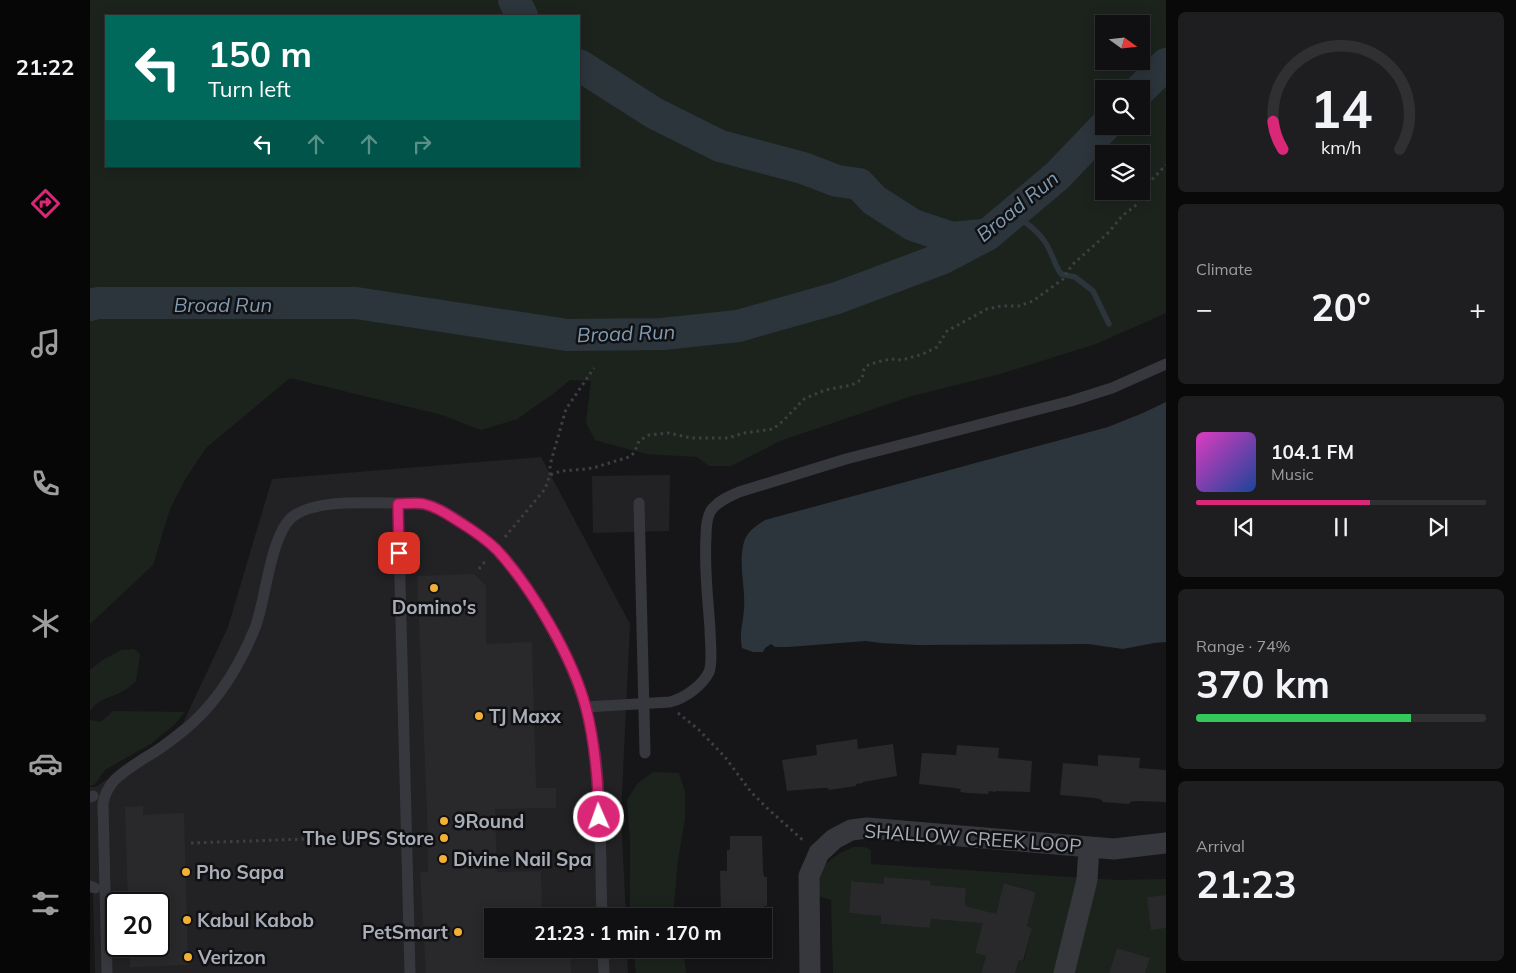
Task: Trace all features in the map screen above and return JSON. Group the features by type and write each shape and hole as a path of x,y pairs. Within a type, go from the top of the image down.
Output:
{"street":[{"name":"SHALLOW CREEK LOOP","path":"810,973 809,876 819,854 834,839 851,830 867,828 1114,849 1166,843"},
{"path":"1064,973 1087,880 1089,847"}],"lane":[{"path":"586,707 663,703 677,700 691,692 704,680 710,670 711,648 705,548 707,526 712,509 724,499 740,492 846,459 1071,401 1112,388 1166,364"},
{"path":"107,973 104,796 112,782 121,773 151,754 195,721 220,692 231,676 255,629 262,607 272,558 280,535 291,518 314,507 333,504 423,504 442,510 496,549 515,571 549,624 569,662 586,707 595,750 602,908"},
{"path":"398,504 410,973"},
{"path":"640,504 645,754"},
{"path":"603,958 604,973"}],"path":[{"path":"550,475 561,470 596,467 629,456 634,453 639,441 649,435 669,433 692,438 728,438 744,433 774,429 804,399 825,390 852,386 862,379 866,366 891,359 902,360 931,351 937,347 947,331 987,309 1001,306 1019,306 1034,301 1063,279 1072,265 1109,232 1122,216 1135,206 1145,187 1166,165"},
{"path":"506,536 545,489 566,409 594,368"},
{"path":"663,703 698,729 725,757 751,792 798,837 819,854"},
{"path":"191,843 406,836"}],"shaded area":[{"path":"90,0 1166,0 1166,313 1096,344 1000,374 912,396 780,441 731,466 709,466 697,457 646,454 595,440 586,423 591,381 570,380 517,419 481,430 442,415 290,378 206,448 186,478 170,509 153,565 90,624"},
{"path":"1166,402 1166,642 1123,649 1088,644 917,645 866,641 788,647 775,647 771,644 763,652 753,652 742,648 741,633 744,615 743,547 749,533 765,520 1108,427"},
{"path":"541,457 630,624 621,815 626,908 484,908 484,958 627,958 628,973 95,973 93,893 90,893 90,787 96,787 152,748 183,723 228,627 272,479"},
{"path":"670,475 669,531 593,533 592,476"},
{"path":"134,649 140,654 136,681 125,690 100,701 90,712 90,670 104,659 121,650"},
{"path":"113,711 185,712 174,725 152,743 105,770 94,785 90,786 90,720 101,722"},
{"path":"653,772 679,773 685,792 685,818 678,860 673,908 630,908 630,841 627,800 638,783"},
{"path":"854,847 865,847 871,850 871,864 1118,880 1166,879 1166,895 1148,897 1166,928 1166,973 1145,973 1150,958 1117,948 1109,973 1015,973 1019,960 1024,961 1032,928 1027,926 1036,892 1005,883 996,914 975,953 986,956 981,973 833,973 831,900 818,896 818,886 822,870 826,864 831,859","holes":["851,881 884,884 931,881 930,885 966,888 964,921 931,919 930,928 880,924 881,915 849,913"]},
{"path":"634,958 684,958 686,973 636,973"}],"building":[{"path":"474,574 486,586 486,644 532,642 536,788 556,788 556,808 495,809 497,872 541,871 542,908 484,908 484,958 570,958 571,973 426,973 420,872 428,872 427,810 417,576"},
{"path":"857,739 858,749 893,744 897,776 863,782 856,784 856,786 829,790 828,788 821,788 787,791 782,760 817,755 816,745"},
{"path":"957,745 999,748 998,758 1032,761 1030,792 989,791 988,794 968,793 960,792 961,789 919,784 922,753 956,755"},
{"path":"1098,755 1140,758 1139,768 1166,770 1166,802 1137,801 1130,802 1130,804 1102,802 1102,800 1095,798 1060,795 1063,763 1098,766"},
{"path":"143,806 143,815 184,813 188,965 130,967 130,957 170,957 170,892 128,892 125,807"},
{"path":"730,836 762,836 763,870 764,877 767,877 767,906 764,906 764,908 721,908 720,871 727,871 727,850 730,850"},
{"path":"884,877 931,881 930,885 966,888 965,906 996,914 1004,883 1036,892 1027,926 1032,928 1023,961 1019,960 1015,973 981,973 986,956 975,953 983,923 931,919 930,928 880,924 881,916 849,913 851,881 884,884"},
{"path":"1166,895 1166,928 1151,930 1147,897"},
{"path":"1117,948 1150,958 1145,973 1109,973"}],"waterway":[{"path":"514,0 522,15"},
{"name":"Broad Run","path":"1150,80 1166,64"},
{"path":"580,66 654,113 720,146 803,168 837,181 859,184 874,200 913,225 952,238 982,235"},
{"name":"Broad Run","path":"90,305 98,303 356,303 567,335 662,334 738,326 837,298 941,259 987,235 1057,176 1096,135"},
{"path":"1013,214 1031,226 1042,238 1061,274 1075,277 1093,291 1109,324"}],"place":[{"name":"Domino's","path":"434,588"},
{"name":"TJ Maxx","path":"479,716"},
{"name":"9Round","path":"444,821"},
{"name":"The UPS Store","path":"444,838"},
{"name":"Divine Nail Spa","path":"443,859"},
{"name":"Pho Sapa","path":"186,872"},
{"name":"Kabul Kabob","path":"187,920"},
{"name":"PetSmart","path":"458,932"},
{"name":"Verizon","path":"188,957"}],"route":[{"path":"399,553 398,504 423,504 442,510 465,525 496,549 515,571 549,624 569,662 586,707 595,750 599,817"}]}
